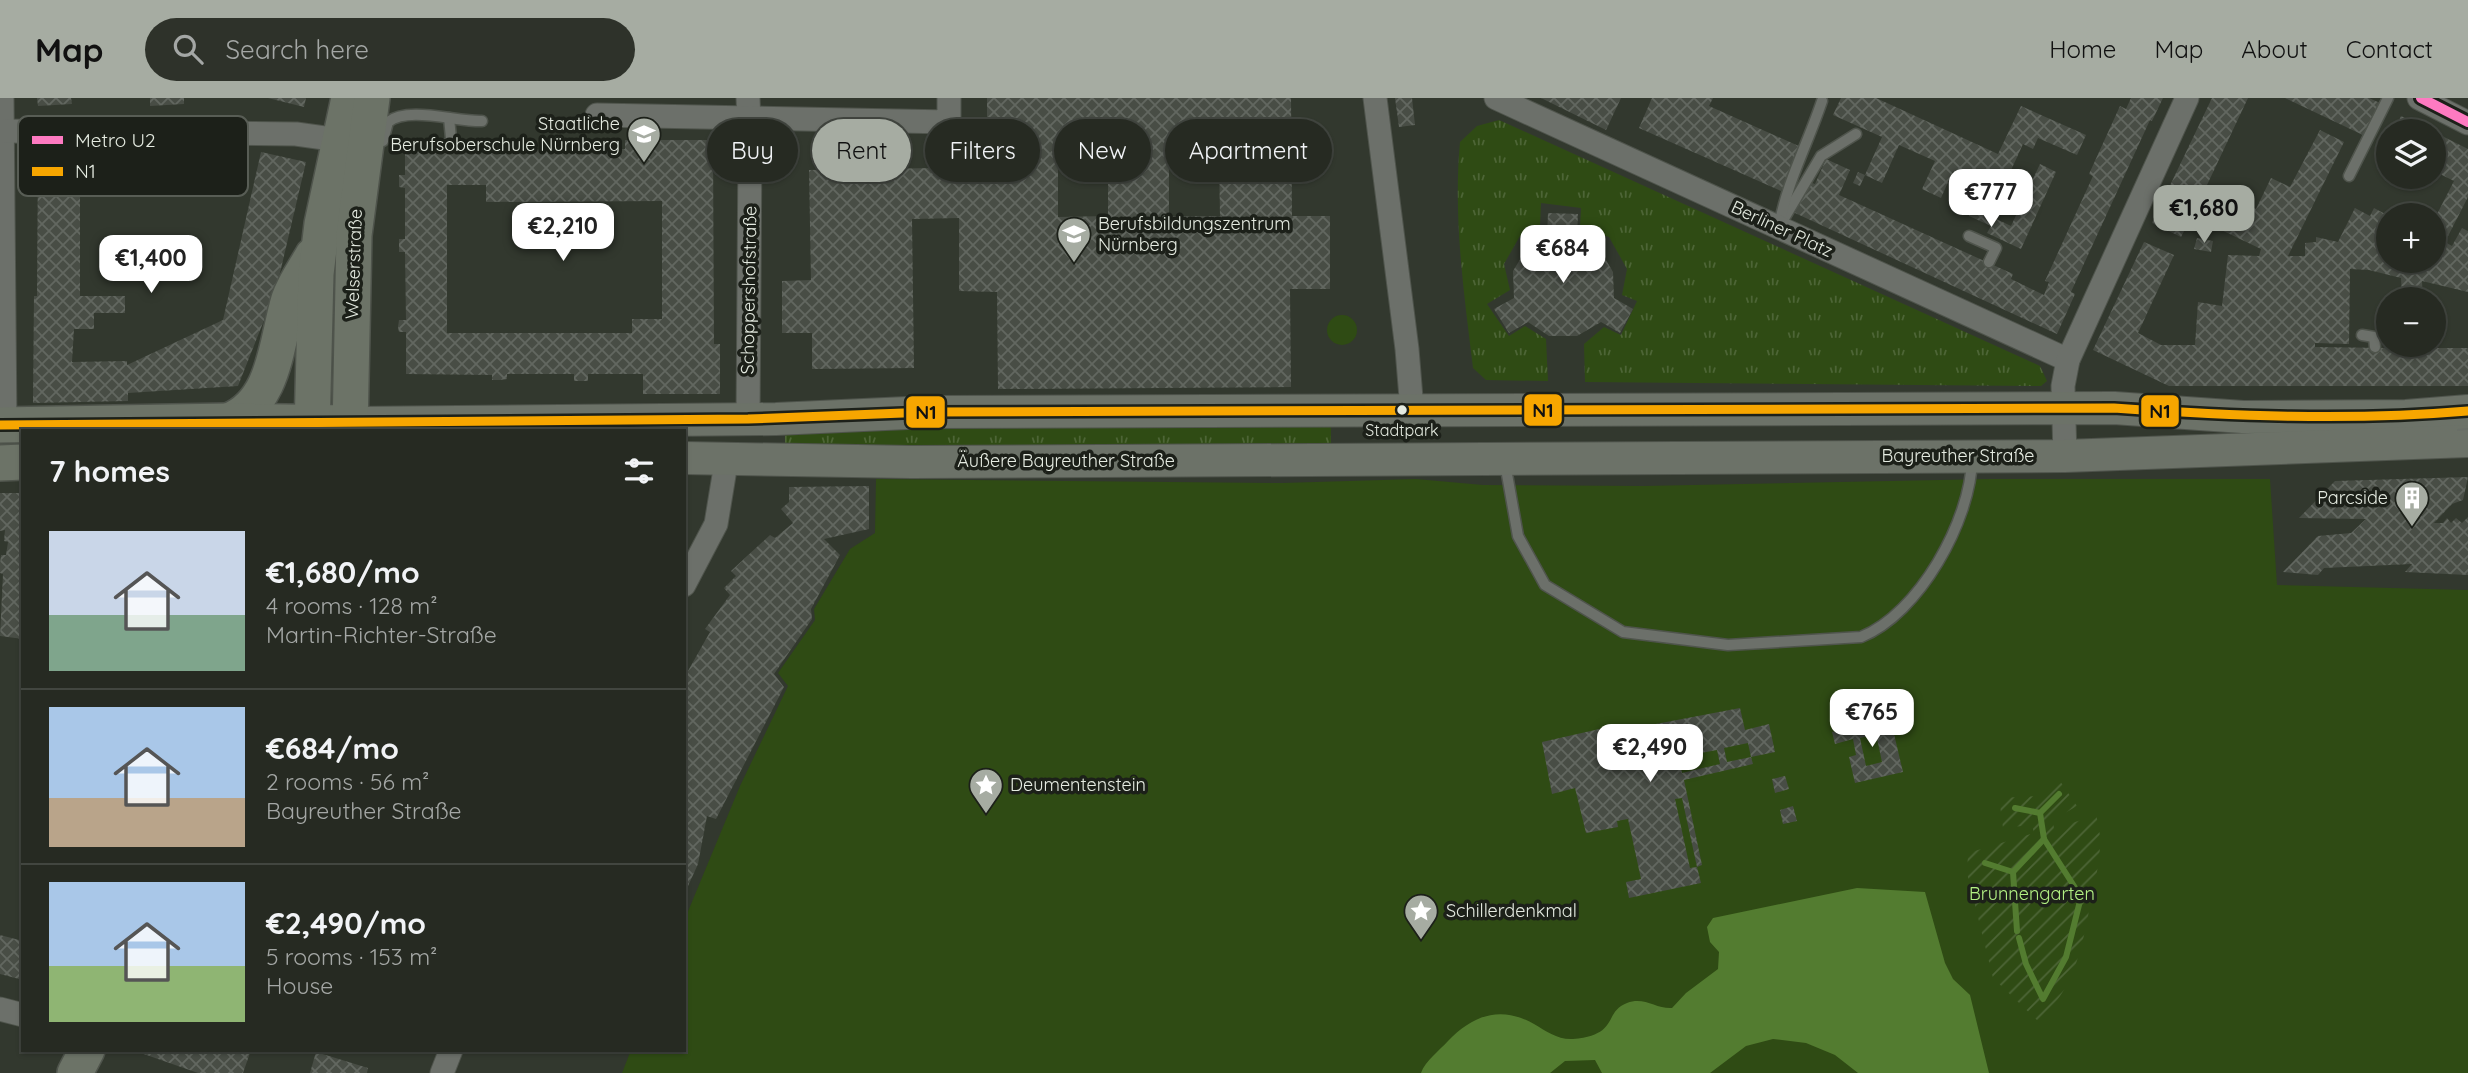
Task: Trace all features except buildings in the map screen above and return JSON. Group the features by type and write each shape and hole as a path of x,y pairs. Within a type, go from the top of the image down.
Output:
{"main road":[{"name":"Welserstraße","path":"313,427 314,306 319,243 349,98"},
{"name":"Welserstraße","path":"350,427 355,221 372,98"},
{"path":"228,421 246,411 265,386 290,297 319,243"},
{"path":"2,425 228,421 350,427 748,419 929,412 2136,408 2271,417 2468,411"},
{"path":"1412,410 1433,459"},
{"name":"Bayreuther Straße","path":"1433,459 2065,456 2468,441"},
{"name":"Äußere Bayreuther Straße","path":"686,457 901,462 1433,459"},
{"path":"0,463 21,462"},
{"path":"49,1073 60,1052"},
{"path":"75,1073 86,1052"}],"street":[{"path":"2,98 2,425"},
{"path":"597,115 748,108 949,122 949,98"},
{"path":"1375,98 1407,349 1412,410"},
{"name":"Berliner Platz","path":"1496,98 2068,360"},
{"path":"2065,456 2063,408 2068,360 2187,98"},
{"path":"2419,98 2468,123"},
{"name":"Schoppershofstraße","path":"748,108 748,419"},
{"path":"248,134 296,134 339,140"},
{"path":"686,580 716,524 727,457"},
{"path":"0,1009 21,1014"},
{"path":"442,1073 450,1052"}],"lane":[{"path":"2349,176 2388,98"},
{"path":"1779,228 1783,200 1806,150 1822,101"},
{"path":"381,154 385,128 393,118 482,121"},
{"path":"449,118 451,138"},
{"path":"1779,228 1821,156 1856,134"},
{"path":"355,221 375,193"},
{"path":"1969,236 1996,248 1989,262"},
{"path":"2362,335 2374,337 2375,347"},
{"path":"1505,459 1507,486 1518,536 1545,585 1623,632 1728,645 1861,637 1897,617 1947,546 1971,478 1972,456"}],"green space":[{"path":"1499,120 2040,366 2047,381 2041,386 1585,382 1584,344 1604,327 1621,335 1637,301 1622,295 1627,269 1609,237 1580,228 1581,208 1541,203 1540,226 1520,236 1504,264 1510,290 1487,304 1509,336 1525,326 1546,339 1548,381 1486,380 1473,368 1461,256 1458,171 1460,142 1477,126"},
{"path":"1342,315 1353,319 1357,330 1353,341 1342,345 1331,341 1327,330 1331,319"},
{"path":"1331,420 1331,450 785,448 785,429"},
{"name":"Stadtpark","path":"876,479 1282,483 1416,479 1483,485 1643,486 1989,479 2270,479 2277,585 2468,590 2468,1073 622,1073 630,1052 686,1052 686,916 740,786 788,686 778,673 815,620 814,609 850,549 875,533"},
{"name":"Brunnengarten","path":"2060,781 2077,806 2053,820 2054,829 2096,815 2100,836 2099,858 2085,933 2075,965 2061,995 2038,1021 1993,978 1967,873 1968,853 2034,833 2032,825 2003,828 1999,798 2037,796"}],"shaded area":[{"path":"1857,888 1925,892 1945,963 1953,979 1970,995 1989,1073 1858,1073 1835,1055 1806,1043 1773,1039 1746,1046 1710,1073 1602,1073 1595,1060 1565,1061 1550,1073 1421,1073 1429,1060 1458,1032 1477,1019 1488,1016 1499,1014 1522,1018 1557,1037 1573,1039 1598,1033 1620,1007 1633,1001 1672,1008 1686,993 1718,969 1719,952 1710,942 1707,927 1713,918"}],"waterway":[{"path":"2040,813 2059,794"},
{"path":"2015,808 2040,813"},
{"path":"2019,938 2026,964 2043,999 2066,957 2081,897 2044,839 2040,813"},
{"path":"2017,931 2013,872 2044,839"},
{"path":"1985,863 2013,872"}],"tram line":[{"path":"2458,430 2468,429"}],"metro line":[{"name":"U2","path":"2421,98 2468,122"}],"transit line":[{"name":"N1","path":"0,425 748,419 929,412 2114,408 2335,417 2468,411"}],"place":[{"name":"Staatliche Berufsoberschule Nürnberg","path":"644,164"},
{"name":"Berufsbildungszentrum Nürnberg","path":"1074,264"},
{"name":"Stadtpark","path":"1402,410"},
{"name":"Parcside","path":"2412,528"},
{"name":"Deumentenstein","path":"986,815"},
{"name":"Schillerdenkmal","path":"1421,941"}]}
